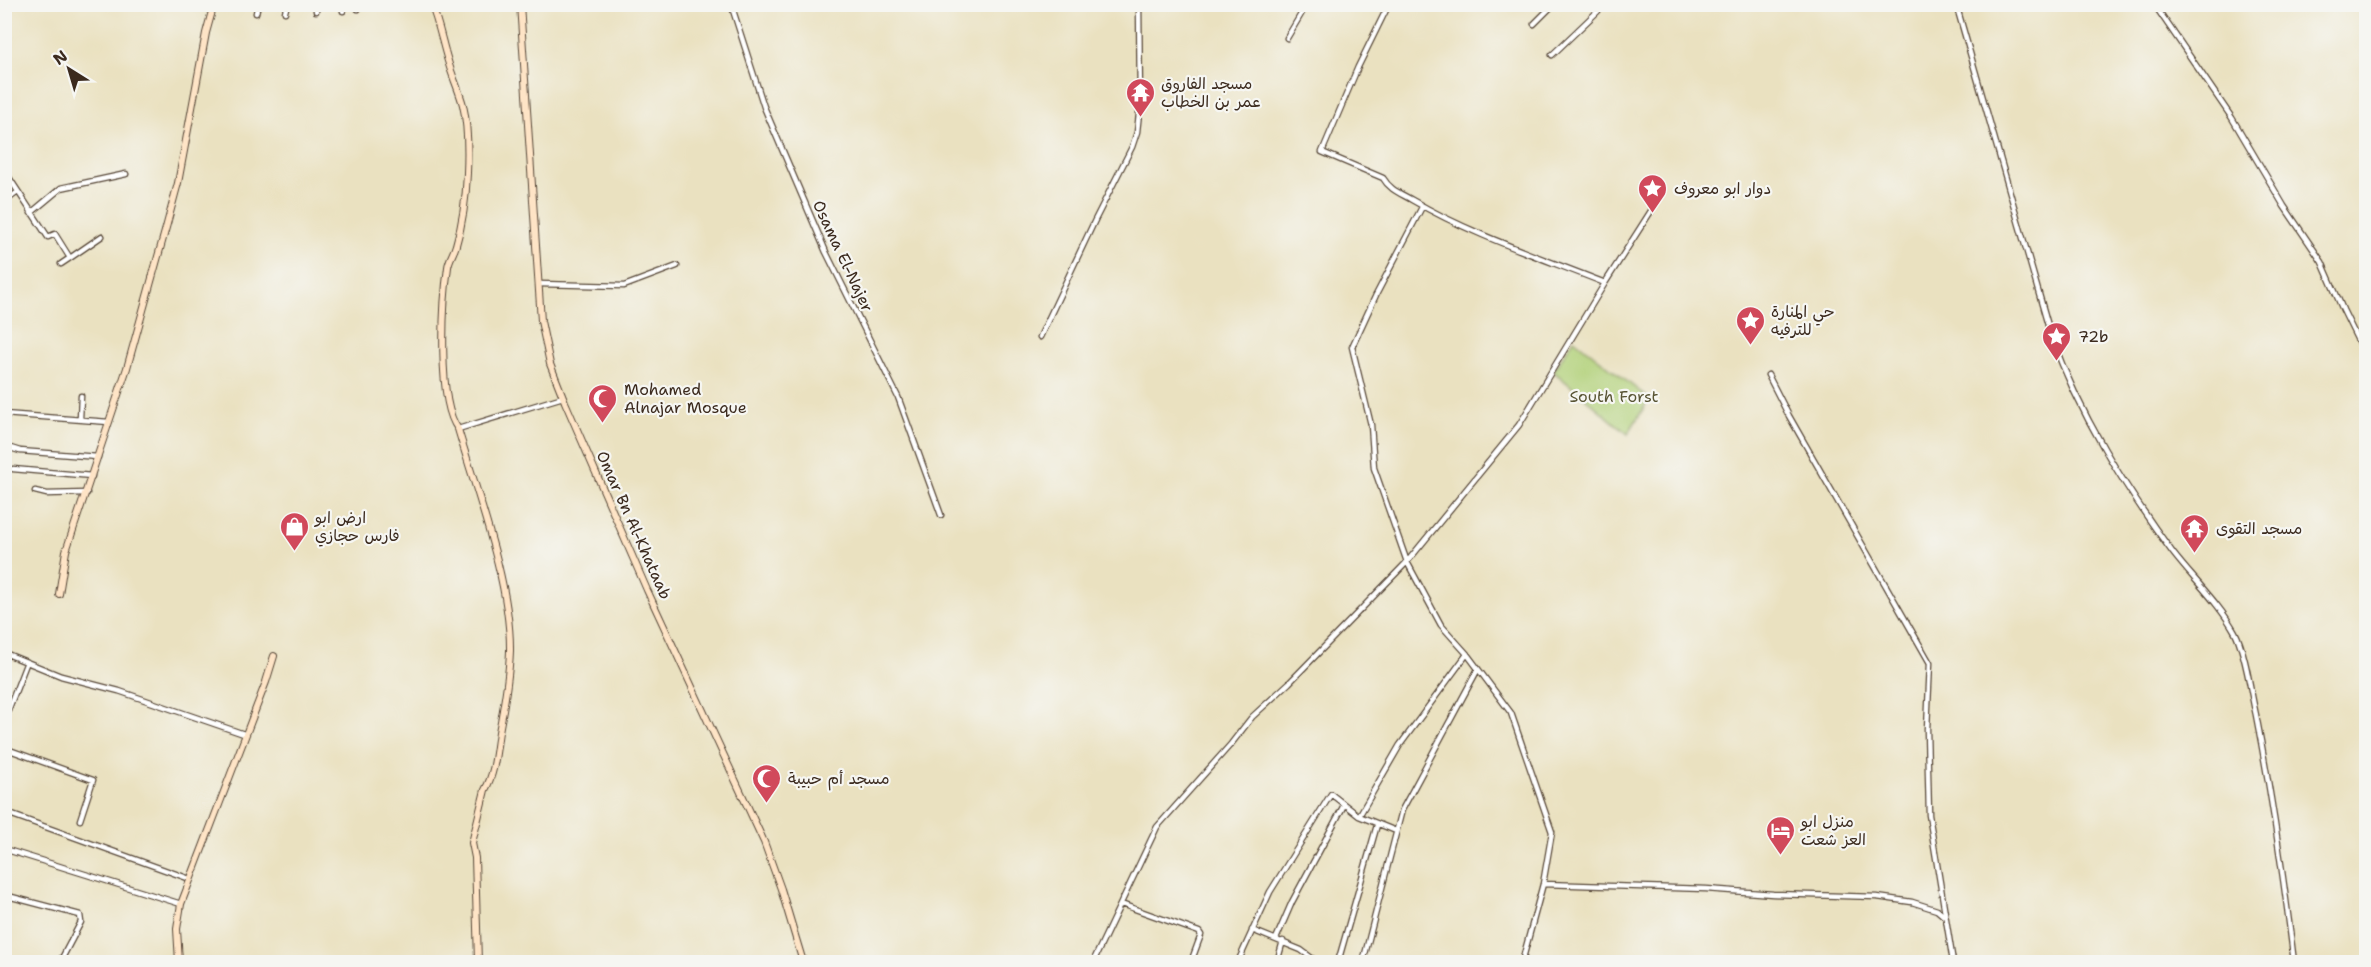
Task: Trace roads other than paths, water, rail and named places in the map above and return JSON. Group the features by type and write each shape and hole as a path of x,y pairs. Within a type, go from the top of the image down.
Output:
{"street":[{"path":"59,594 66,551 127,368 175,193 206,33 214,4"},
{"path":"256,13 258,4"},
{"path":"285,12 287,4"},
{"path":"316,4 316,11"},
{"path":"430,4 440,26 447,61 463,105 467,137 467,173 463,216 455,248 448,264 445,382 452,422 458,429 502,586 510,650 505,702 493,763 472,843 475,858 478,963"},
{"name":"Omar Bn Al-Khataab","path":"520,4 539,284 546,349 563,397 647,590 764,842 803,963"},
{"name":"Osama El-Najer","path":"731,4 764,107 826,252 898,397 941,514"},
{"path":"1040,337 1132,147 1137,132 1140,104 1139,4"},
{"path":"1287,38 1307,4"},
{"path":"1389,4 1358,67 1322,152 1383,178 1388,187 1422,207 1506,244 1605,283"},
{"path":"1534,24 1554,4"},
{"path":"1956,4 2051,336 2071,388 2109,460 2133,498 2236,633 2248,675 2268,776 2286,886 2294,963"},
{"path":"2154,4 2232,118 2284,206 2322,262 2367,357"},
{"path":"1552,55 1598,11"},
{"path":"4,170 48,237 56,234 70,258"},
{"path":"31,213 61,188 126,174"},
{"path":"4,202 18,192"},
{"path":"1422,207 1352,347 1371,425 1374,468 1407,562 1441,624 1467,654 1511,713 1552,832 1543,884 1522,963"},
{"path":"1093,963 1157,826 1231,744 1252,717 1289,683 1407,562 1518,425 1651,211"},
{"path":"62,264 102,236"},
{"path":"539,284 624,286 678,266"},
{"path":"1768,375 1930,663 1927,729 1929,815 1953,963"},
{"path":"80,419 81,396"},
{"path":"458,429 563,397"},
{"path":"4,414 109,422"},
{"path":"4,446 20,451 98,457"},
{"path":"13,469 92,476"},
{"path":"35,491 47,494 87,493"},
{"path":"4,661 7,654 26,664 61,676 119,691 244,734"},
{"path":"1359,816 1400,745 1467,654"},
{"path":"179,963 177,929 181,904 274,656"},
{"path":"4,722 26,664"},
{"path":"1363,963 1402,810 1478,669"},
{"path":"4,748 93,780 80,820"},
{"path":"1238,963 1284,867 1330,794 1359,816 1396,831"},
{"path":"1276,939 1292,902 1344,805"},
{"path":"4,812 190,879"},
{"path":"1338,963 1377,825"},
{"path":"4,849 181,904"},
{"path":"1543,884 1877,897 1912,902 1937,910 1945,917"},
{"path":"4,895 80,915 81,922 60,963"},
{"path":"1121,904 1198,932 1201,940 1191,963"},
{"path":"1252,930 1301,950 1317,963"},
{"path":"1277,963 1283,941"}],"place":[{"name":"مسجد الفاروق عمر بن الخطاب","path":"1140,118"},
{"name":"دوار ابو معروف","path":"1653,214"},
{"name":"حي المنارة للترفيه","path":"1750,346"},
{"name":"72b","path":"2057,362"},
{"name":"Mohamed Alnajar Mosque","path":"603,424"},
{"name":"ارض ابو فارس حجازي","path":"294,552"},
{"name":"مسجد التقوى","path":"2195,554"},
{"name":"مسجد أم حبيبة","path":"767,804"},
{"name":"منزل ابو العز شعت","path":"1780,856"}],"park label":[{"name":"South Forst","path":"1614,396"}]}
